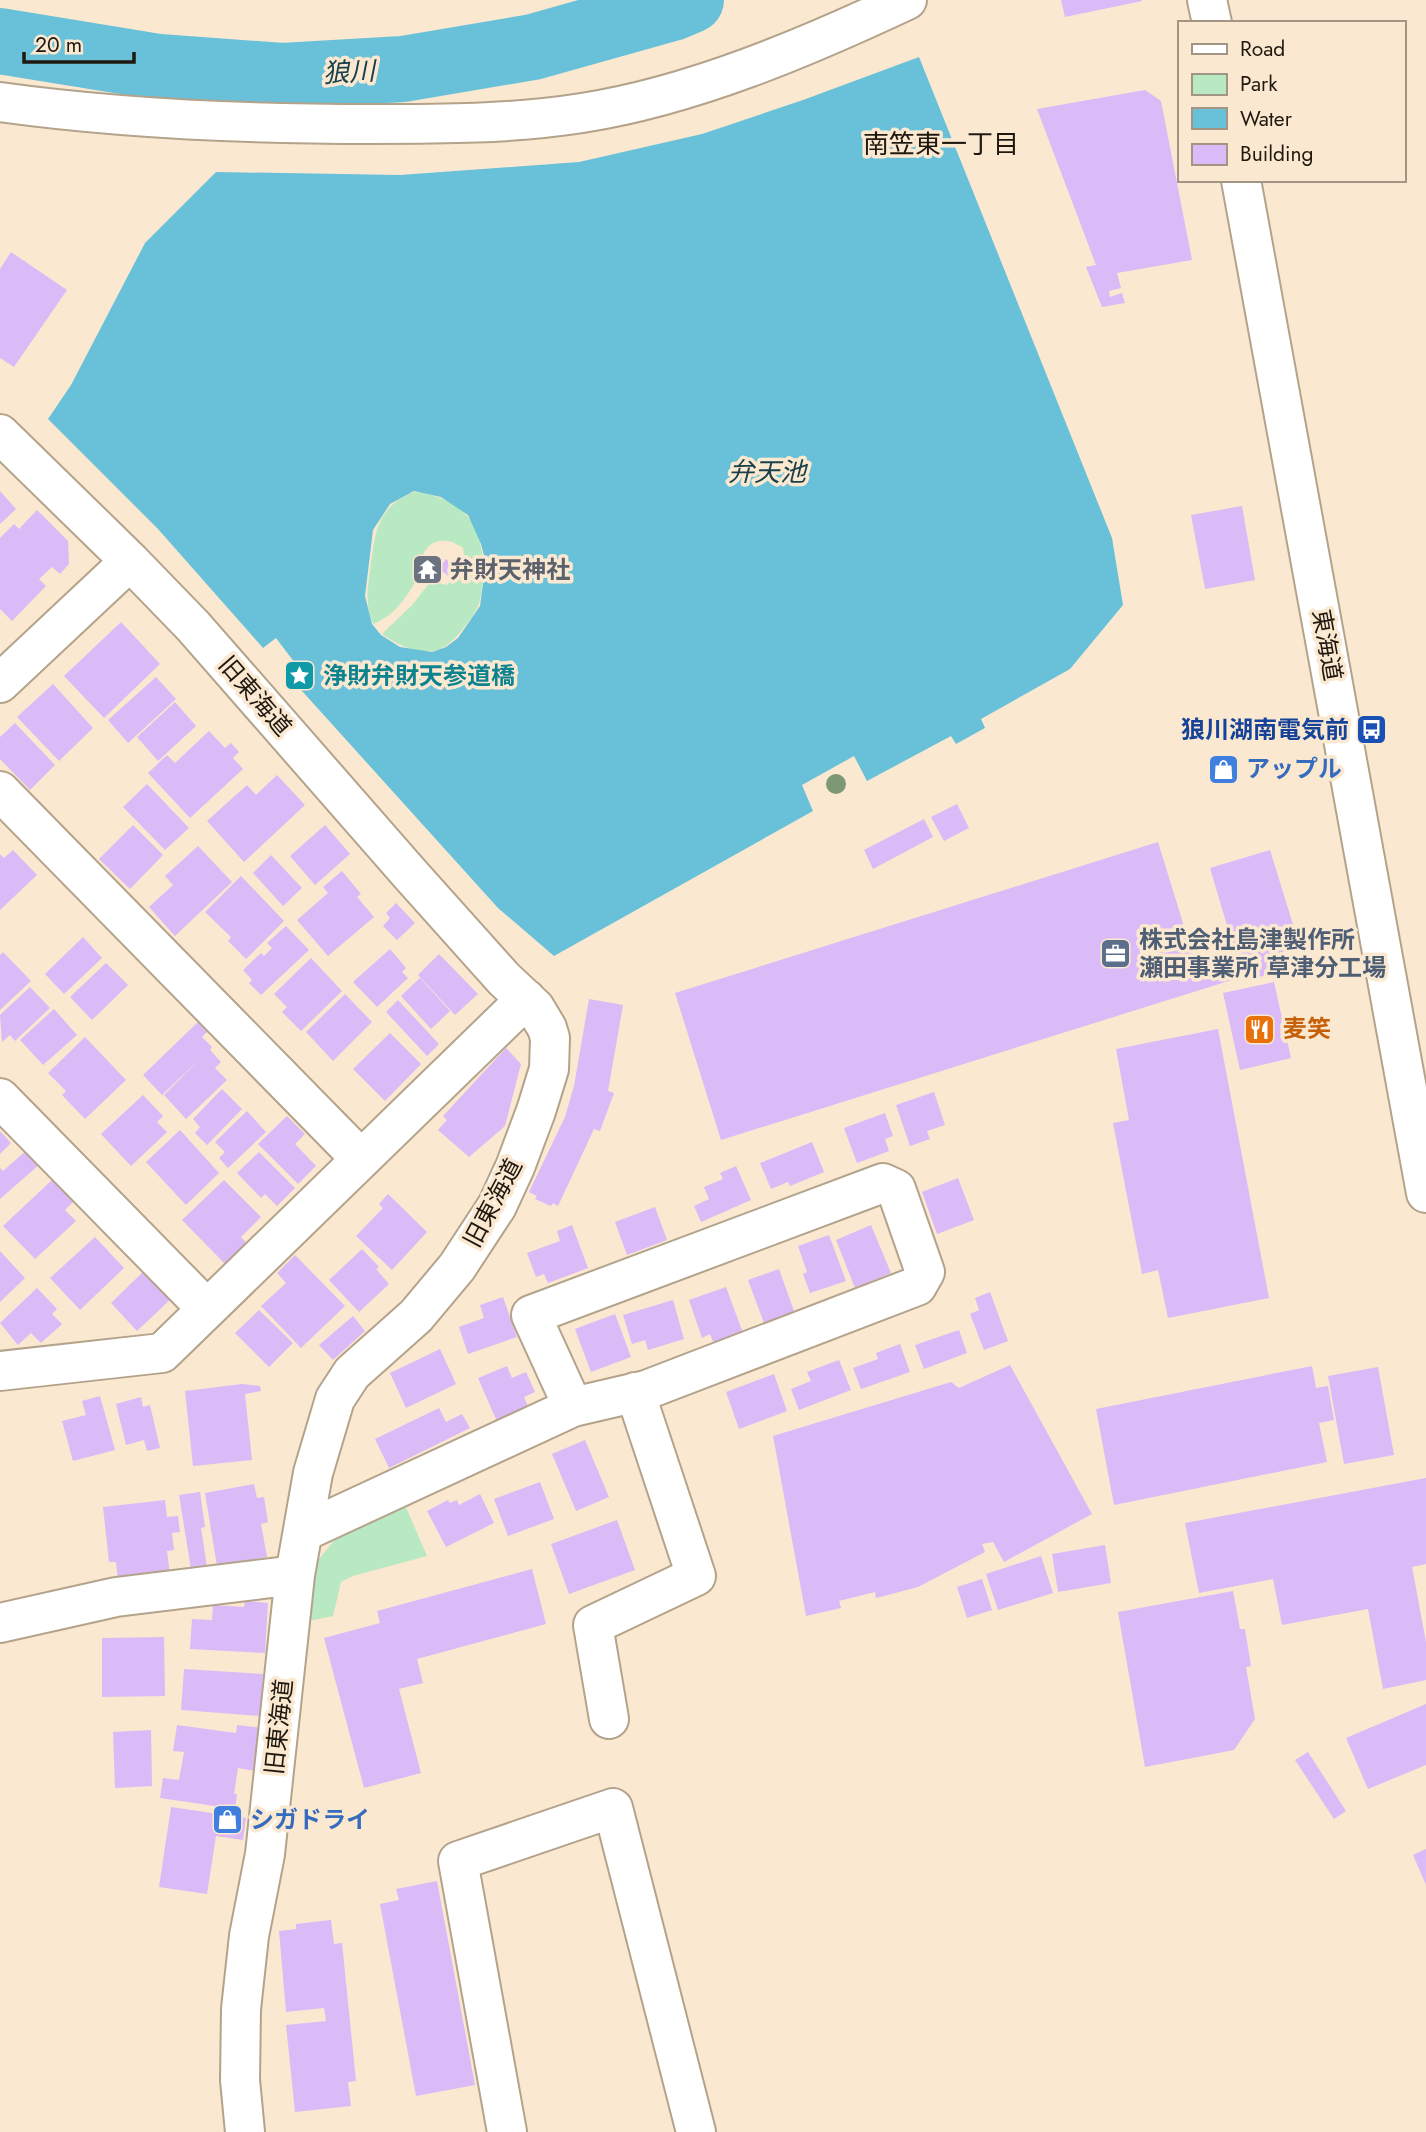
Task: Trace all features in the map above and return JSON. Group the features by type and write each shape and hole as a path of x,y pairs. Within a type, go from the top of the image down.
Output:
{"main road":[{"path":"0,102 67,111 185,121 312,124 452,124 583,113 635,102 779,57 907,0"},
{"path":"1208,0 1212,21"},
{"name":"東海道","path":"1241,182 1426,1193"},
{"name":"旧東海道","path":"0,433 130,561 219,655 410,874 504,979 541,1016 547,1028 551,1050 546,1080 515,1167 497,1206 457,1267 416,1316 352,1373 335,1399 313,1473 295,1575 265,1853 249,1936 241,2009 240,2080 245,2132"},
{"path":"0,683 130,561"},
{"path":"0,791 360,1158"},
{"path":"0,1371 162,1353 526,999"},
{"path":"0,1098 206,1308"},
{"path":"303,1532 573,1407 646,1390 917,1286 925,1272 896,1189 883,1183 531,1315 573,1407"},
{"path":"609,1719 593,1625 696,1576 635,1392"},
{"path":"0,1623 116,1597 295,1575"},
{"path":"507,2132 458,1861 612,1808 696,2132"}],"green space":[{"name":"弁財天神社","path":"414,492 443,499 462,511 478,534 483,558 482,593 476,610 453,640 441,649 432,651 406,647 382,634 413,604 431,581 446,585 459,574 464,559 463,548 450,542 438,541 427,548 407,595 392,613 373,624 368,600 373,551 381,520 393,504"},
{"path":"405,1505 427,1556 353,1576 341,1582 333,1616 304,1622 315,1564 337,1537"}],"water":[{"name":"弁天池","path":"919,57 1112,538 1123,605 1070,669 981,719 985,728 956,744 951,736 867,781 854,756 802,785 813,811 554,956 498,908 293,681 304,675 276,638 263,648 158,529 48,419 71,385 145,243 216,172 400,175 579,162 702,134","holes":["414,491 441,497 468,515 481,544 486,563 480,606 458,638 446,647 432,652 400,647 381,635 372,624 365,596 373,530 390,504"]}],"building":[{"path":"1061,0 1141,0 1142,1 1065,17"},
{"path":"1145,90 1161,101 1192,260 1117,273 1121,288 1109,291 1110,297 1122,293 1125,303 1102,307 1086,267 1096,265 1037,109"},
{"path":"11,252 67,290 14,367 0,358 0,269"},
{"path":"0,491 16,509 0,524"},
{"path":"1242,506 1255,580 1205,589 1191,515"},
{"path":"37,510 68,541 69,564 60,574 52,567 39,579 46,586 12,621 0,609 0,538 14,524 19,529"},
{"path":"446,559 458,568 451,578 439,569"},
{"path":"121,622 160,664 104,718 64,676"},
{"path":"156,677 176,699 128,743 108,720"},
{"path":"53,684 93,728 59,761 17,717"},
{"path":"175,702 196,726 158,761 137,737"},
{"path":"15,723 55,765 30,790 0,759 0,737"},
{"path":"209,731 225,748 231,743 239,752 233,758 243,769 190,818 148,773 167,755 175,763"},
{"path":"277,775 305,805 244,862 207,821 247,785 256,795"},
{"path":"147,784 189,828 165,850 123,807"},
{"path":"957,804 969,828 944,841 931,817"},
{"path":"924,819 933,837 873,869 864,850"},
{"path":"133,825 163,855 130,889 99,859"},
{"path":"325,825 350,854 315,885 290,856"},
{"path":"1158,842 1195,962 1227,952 1235,979 721,1140 675,993"},
{"path":"198,846 232,882 175,936 149,907 173,885 165,876"},
{"path":"13,850 37,875 0,910 0,854 4,858"},
{"path":"1270,850 1299,944 1283,950 1286,962 1267,968 1268,974 1254,979 1252,973 1242,976 1210,868"},
{"path":"271,855 302,888 283,906 253,873"},
{"path":"342,871 361,894 357,897 374,917 328,956 297,920 328,893 323,887"},
{"path":"241,876 284,921 246,959 228,941 231,937 205,912"},
{"path":"396,903 415,923 397,940 383,926 390,918 386,913"},
{"path":"286,926 309,950 261,995 249,983 252,980 243,970 261,953 264,956 272,948 267,943"},
{"path":"83,937 102,958 64,994 45,974"},
{"path":"390,949 406,968 402,972 408,978 377,1007 353,982"},
{"path":"3,952 31,981 0,1010 0,955"},
{"path":"439,954 478,994 455,1015 418,975"},
{"path":"311,958 342,991 301,1031 282,1012 287,1007 274,994"},
{"path":"106,963 128,985 92,1020 70,997"},
{"path":"420,978 450,1011 431,1029 401,996"},
{"path":"1274,982 1291,1058 1240,1070 1223,993"},
{"path":"30,987 50,1008 15,1041 10,1035 2,1042 0,1015"},
{"path":"345,994 372,1022 333,1061 306,1032"},
{"path":"589,999 623,1005 608,1091 614,1093 600,1131 594,1129 558,1206 553,1203 551,1206 535,1199 537,1196 529,1192 565,1117 574,1086"},
{"path":"398,1000 439,1044 427,1056 386,1012"},
{"path":"54,1009 77,1035 43,1065 20,1040"},
{"path":"198,1022 207,1032 202,1037 221,1062 215,1068 227,1080 186,1119 164,1095 201,1058 162,1095 143,1075"},
{"path":"1218,1029 1269,1298 1168,1318 1158,1270 1142,1274 1113,1123 1129,1120 1116,1049"},
{"path":"390,1033 421,1064 385,1101 353,1069"},
{"path":"85,1037 126,1080 85,1119 62,1095 66,1091 48,1073"},
{"path":"506,1048 521,1064 505,1126 469,1157 438,1130 447,1120 443,1116"},
{"path":"222,1089 242,1109 207,1145 195,1133 200,1127 193,1119"},
{"path":"934,1092 945,1125 927,1131 930,1139 910,1146 896,1105"},
{"path":"143,1095 163,1116 157,1122 167,1132 131,1166 101,1134"},
{"path":"247,1111 266,1132 228,1168 219,1158 225,1152 215,1142"},
{"path":"885,1113 893,1136 885,1139 889,1151 857,1163 844,1128"},
{"path":"287,1116 305,1134 295,1144 316,1166 298,1184 258,1144"},
{"path":"180,1130 219,1173 186,1205 146,1162"},
{"path":"0,1131 11,1143 0,1154"},
{"path":"812,1142 824,1172 790,1186 788,1182 771,1189 760,1163"},
{"path":"28,1149 40,1164 0,1199 0,1168 3,1171"},
{"path":"259,1152 295,1188 277,1206 265,1194 261,1198 237,1173"},
{"path":"736,1166 751,1200 701,1222 694,1206 709,1199 704,1187 723,1179 720,1173"},
{"path":"958,1178 974,1220 937,1234 922,1192"},
{"path":"53,1179 74,1201 65,1210 76,1221 35,1259 3,1226"},
{"path":"224,1180 261,1217 241,1237 248,1244 226,1265 182,1220"},
{"path":"388,1194 427,1232 392,1270 356,1236 383,1208 379,1204"},
{"path":"655,1207 667,1240 627,1255 615,1222"},
{"path":"572,1225 588,1268 548,1283 544,1274 536,1277 527,1253 560,1241 557,1231"},
{"path":"871,1225 891,1273 855,1288 836,1240"},
{"path":"829,1235 846,1281 810,1293 803,1274 807,1272 798,1246"},
{"path":"95,1237 124,1268 80,1310 50,1278"},
{"path":"362,1249 379,1267 376,1269 389,1284 359,1312 329,1280"},
{"path":"0,1251 25,1278 0,1302"},
{"path":"295,1255 345,1306 301,1348 261,1306 286,1283 277,1273"},
{"path":"779,1269 794,1311 764,1323 748,1280"},
{"path":"145,1270 172,1298 137,1331 111,1303"},
{"path":"726,1287 743,1333 714,1344 710,1334 702,1338 689,1300"},
{"path":"37,1288 57,1309 52,1314 62,1324 41,1343 31,1333 18,1345 0,1323"},
{"path":"990,1292 1008,1341 984,1350 970,1314 979,1310 975,1298"},
{"path":"503,1297 517,1337 468,1354 459,1327 484,1318 480,1305"},
{"path":"673,1300 684,1339 648,1350 645,1340 632,1344 623,1315"},
{"path":"259,1310 293,1343 269,1367 235,1333"},
{"path":"615,1314 631,1357 591,1372 575,1329"},
{"path":"353,1316 365,1331 333,1360 319,1345"},
{"path":"959,1330 967,1353 924,1369 915,1345"},
{"path":"900,1344 910,1372 861,1389 853,1368 878,1359 876,1353"},
{"path":"440,1349 456,1384 406,1408 390,1373"},
{"path":"839,1360 851,1390 799,1410 791,1389 811,1381 807,1372"},
{"path":"1010,1365 1092,1514 1004,1562 993,1542 982,1544 985,1552 918,1587 876,1598 875,1592 839,1601 841,1608 806,1616 773,1436 951,1382 959,1388"},
{"path":"507,1366 512,1378 526,1372 535,1392 524,1397 530,1411 498,1424 478,1378"},
{"path":"1312,1366 1316,1388 1328,1386 1334,1420 1319,1423 1327,1462 1114,1505 1096,1409"},
{"path":"1378,1367 1394,1455 1344,1464 1328,1376"},
{"path":"774,1374 787,1411 739,1429 726,1392"},
{"path":"242,1384 260,1386 261,1391 245,1394 252,1460 193,1466 185,1391"},
{"path":"100,1396 115,1450 73,1461 62,1421 86,1415 82,1401"},
{"path":"141,1397 143,1407 150,1405 160,1448 147,1451 144,1440 126,1445 116,1404"},
{"path":"439,1408 446,1422 462,1414 470,1428 389,1468 375,1439"},
{"path":"585,1440 609,1497 576,1511 552,1454"},
{"path":"1426,1478 1426,1564 1412,1567 1426,1642 1426,1680 1383,1689 1368,1609 1282,1625 1273,1579 1199,1593 1185,1523"},
{"path":"540,1482 554,1519 508,1536 494,1499"},
{"path":"254,1484 257,1498 264,1497 268,1522 261,1524 267,1557 217,1566 205,1493"},
{"path":"200,1492 205,1527 201,1528 207,1567 191,1569 179,1495"},
{"path":"480,1494 494,1523 446,1547 427,1511 448,1500 450,1503 457,1500 459,1505"},
{"path":"165,1500 167,1517 178,1516 180,1532 172,1533 174,1550 167,1551 170,1575 118,1581 116,1562 109,1562 103,1507"},
{"path":"617,1520 635,1570 569,1594 551,1544"},
{"path":"1105,1545 1111,1583 1058,1592 1052,1554"},
{"path":"1041,1556 1053,1593 998,1610 986,1574"},
{"path":"532,1569 546,1624 417,1659 423,1683 399,1689 421,1773 364,1788 324,1638 380,1623 377,1611"},
{"path":"982,1579 992,1610 967,1618 957,1587"},
{"path":"1233,1591 1240,1629 1245,1629 1251,1666 1246,1667 1255,1719 1234,1750 1145,1767 1118,1612"},
{"path":"245,1601 268,1603 265,1653 190,1649 192,1619 212,1620 213,1605 244,1607"},
{"path":"164,1637 165,1696 102,1697 102,1638"},
{"path":"184,1669 263,1674 260,1716 181,1710"},
{"path":"1426,1704 1426,1765 1368,1789 1346,1738"},
{"path":"177,1725 236,1733 237,1725 262,1728 255,1771 238,1768 235,1809 160,1798 163,1778 179,1780 184,1752 173,1751"},
{"path":"151,1730 152,1786 115,1788 113,1732"},
{"path":"1308,1752 1346,1811 1334,1819 1295,1760"},
{"path":"171,1807 246,1818 243,1840 216,1836 207,1894 159,1887"},
{"path":"1426,1849 1426,1885 1413,1855"},
{"path":"437,1881 475,2085 416,2096 380,1904 399,1900 396,1889"},
{"path":"331,1920 334,1944 342,1943 356,2081 348,2082 351,2106 295,2112 286,2025 326,2021 324,2008 286,2012 279,1931 296,1929 296,1924"}],"waterway":[{"name":"狼川","path":"0,41 159,67 282,76 403,69 533,47 672,8 691,0"}],"place":[{"name":"弁財天神社","path":"427,570"},
{"name":"浄財弁財天参道橋","path":"300,676"},
{"name":"狼川湖南電気前","path":"1372,730"},
{"name":"アップル","path":"1223,769"},
{"name":"株式会社島津製作所 瀬田事業所 草津分工場","path":"1116,954"},
{"name":"麦笑","path":"1260,1029"},
{"name":"シガドライ","path":"227,1820"}],"district":[{"name":"南笠東一丁目","path":"941,144"}]}
